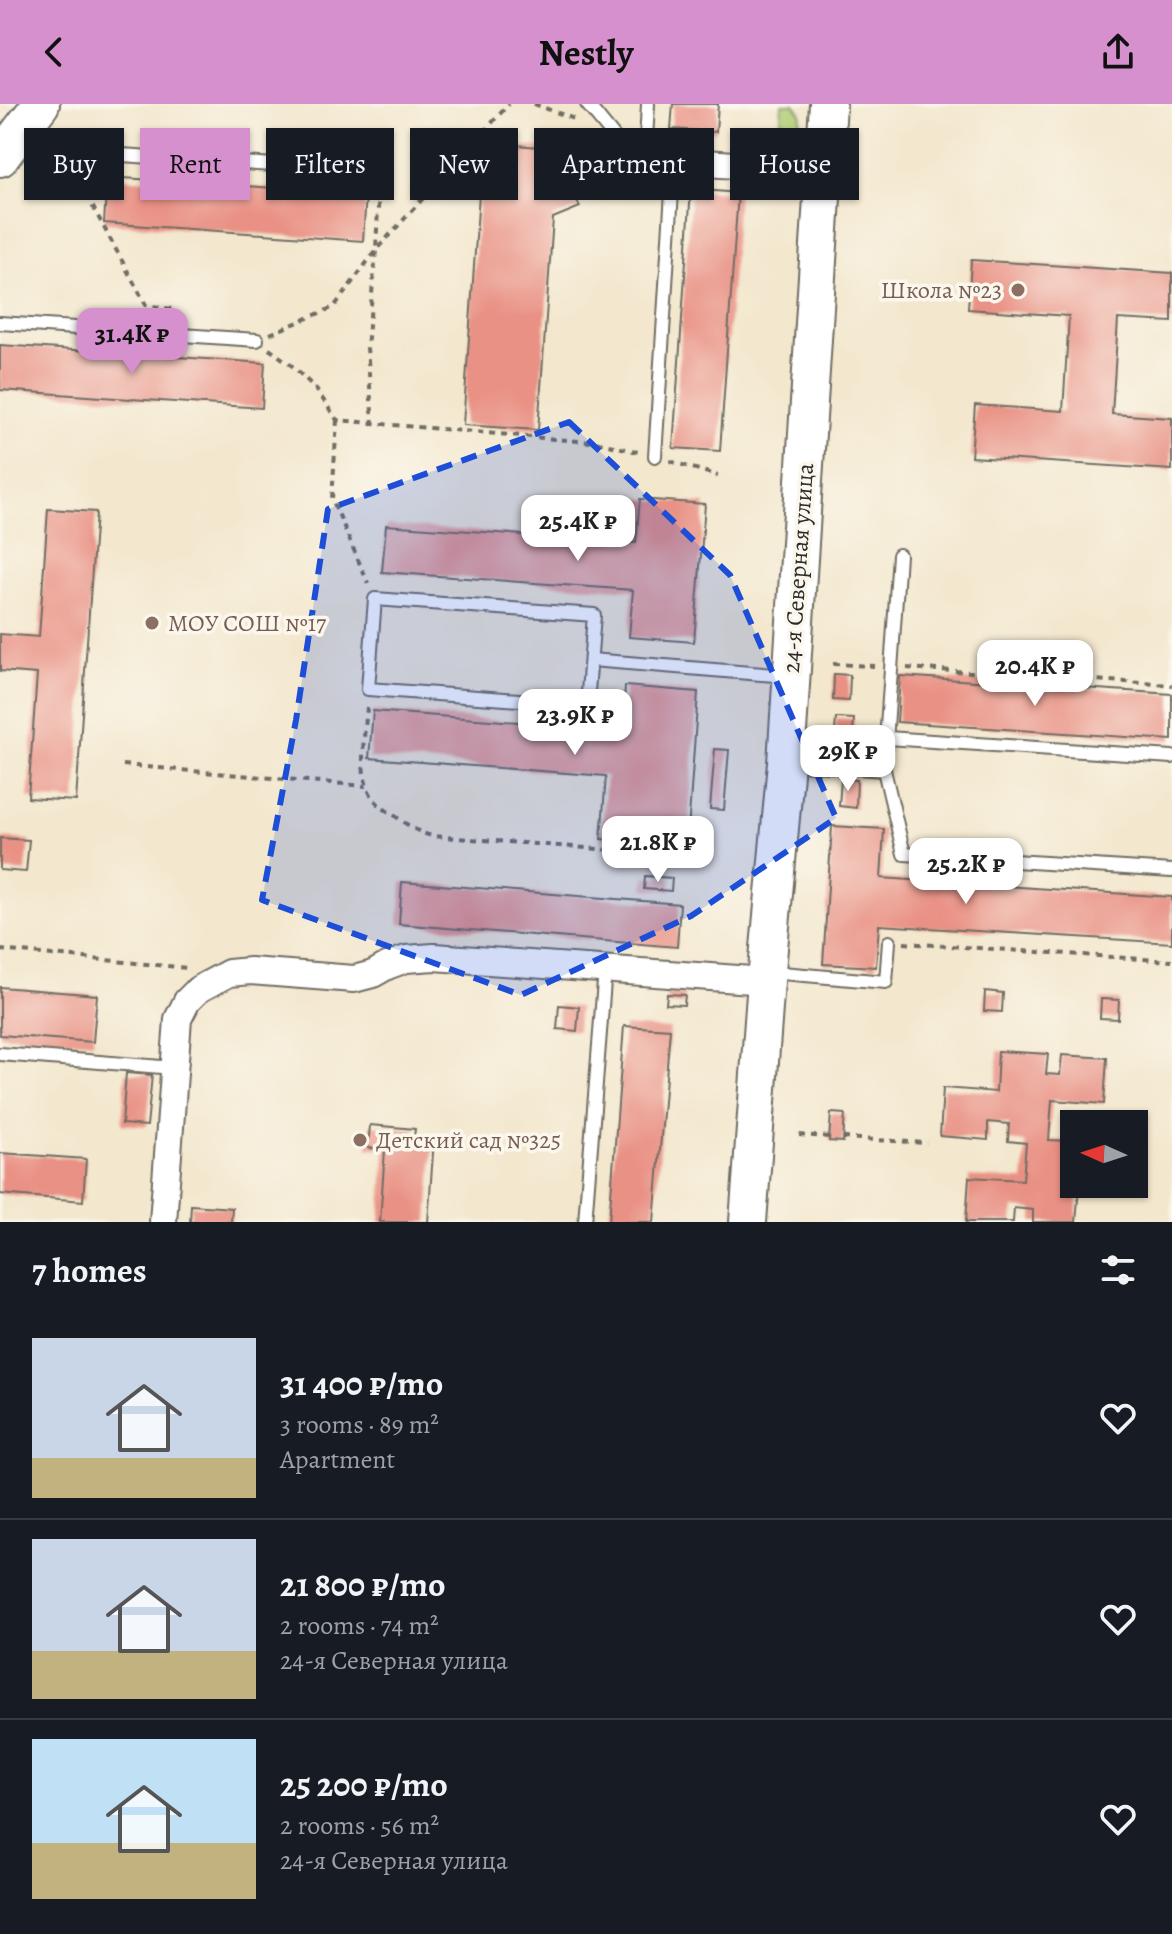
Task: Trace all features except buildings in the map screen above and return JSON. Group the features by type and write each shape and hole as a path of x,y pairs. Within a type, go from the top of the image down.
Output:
{"main road":[{"path":"7,149 41,104"},
{"name":"24-я Северная улица","path":"827,128 828,104"},
{"name":"24-я Северная улица","path":"748,1222 786,763 822,200"}],"street":[{"path":"163,1222 178,1019 187,1001 199,989 226,974 250,971 354,979 419,957 767,976"}],"lane":[{"path":"587,104 610,128"},
{"path":"643,128 648,104"},
{"path":"7,149 47,155 91,153 266,165"},
{"path":"655,456 671,200"},
{"path":"0,323 257,340"},
{"path":"899,555 884,770 904,854 1172,871"},
{"path":"375,599 594,615 591,660 587,705 368,689 375,599"},
{"path":"591,660 791,676"},
{"path":"887,738 1172,757"},
{"path":"786,763 884,770"},
{"path":"767,976 886,982 889,942"},
{"path":"585,1222 605,969"},
{"path":"0,1054 174,1068"}],"path":[{"path":"257,340 334,307 376,250 509,104"},
{"path":"89,200 146,305 172,309 201,336"},
{"path":"373,425 367,348 379,200"},
{"path":"257,340 290,364 315,388 337,420 332,499 375,599"},
{"path":"337,420 601,443 718,476"},
{"path":"833,664 1172,685"},
{"path":"368,689 364,761 366,786 373,799 410,827 432,836 701,857"},
{"path":"123,765 366,786"},
{"path":"889,942 1172,961"},
{"path":"0,950 226,974"},
{"path":"799,1135 829,1137"},
{"path":"843,1138 927,1143"}],"highlighted area":[{"path":"569,422 730,575 836,818 691,916 521,995 262,900 296,720 328,509"}],"green space":[{"path":"782,104 794,104 801,113 800,128 781,128"}],"place":[{"name":"Школа №23","path":"1018,290"},
{"name":"МОУ СОШ №17","path":"152,623"},
{"name":"Детский сад №325","path":"360,1140"}]}
